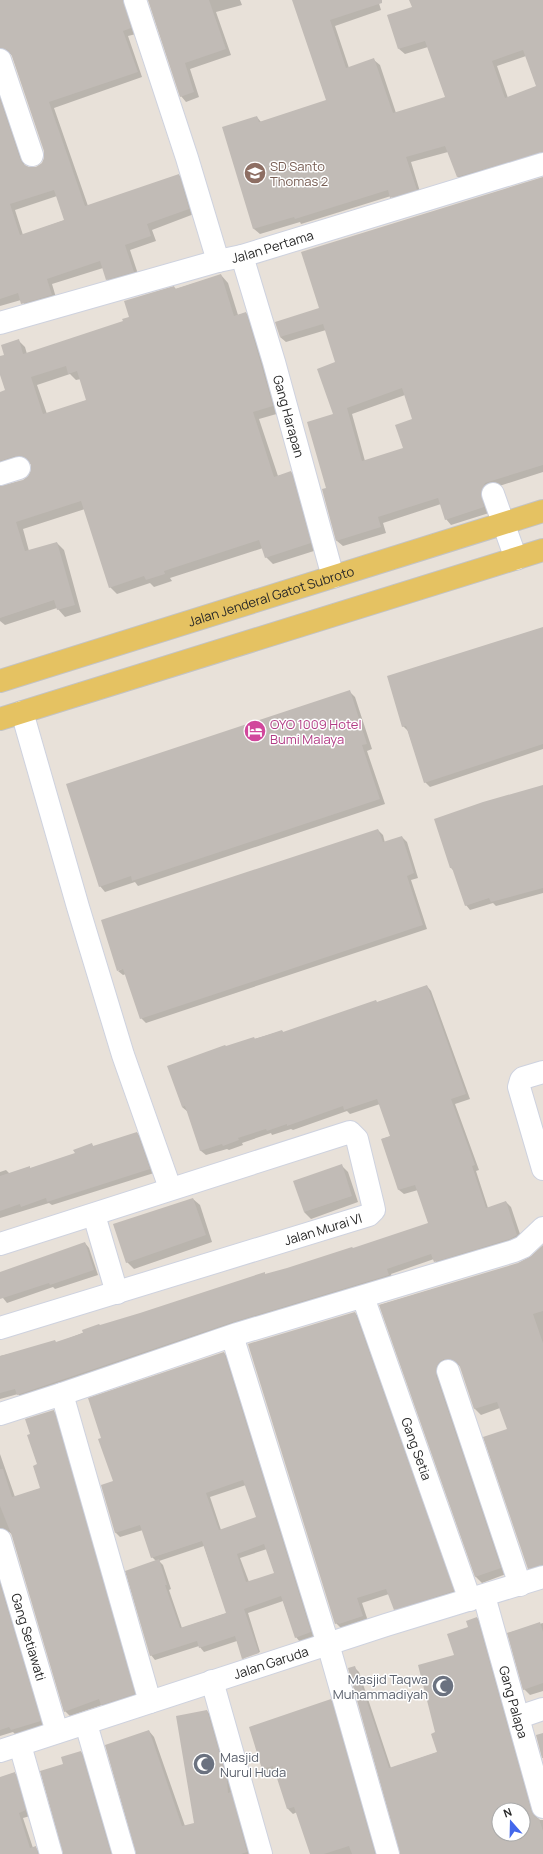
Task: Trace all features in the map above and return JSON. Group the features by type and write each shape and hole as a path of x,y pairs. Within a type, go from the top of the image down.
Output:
{"main road":[{"name":"Jalan Jenderal Gatot Subroto","path":"0,681 543,511"},
{"path":"0,719 543,550"}],"street":[{"path":"135,0 187,158 218,261"},
{"path":"0,60 32,155"},
{"name":"Jalan Pertama","path":"0,323 218,261 242,256 543,164"},
{"name":"Gang Harapan","path":"242,256 274,362 333,577"},
{"path":"493,494 516,559"},
{"path":"22,712 78,907 123,1055 170,1188"},
{"path":"542,1162 520,1087 521,1080 523,1078 543,1072"},
{"name":"Jalan Murai VI","path":"0,1244 94,1215 170,1188 350,1132 357,1139 374,1210 369,1215 0,1328"},
{"path":"94,1215 117,1293"},
{"path":"0,1414 237,1334 514,1251 523,1246 542,1228"},
{"name":"Gang Setia","path":"363,1297 477,1598"},
{"path":"234,1342 328,1644 388,1854"},
{"path":"448,1371 520,1585"},
{"path":"62,1394 150,1702"},
{"name":"Gang Setiawati","path":"0,1540 57,1732"},
{"name":"Jalan Garuda","path":"10,1748 386,1624 543,1577"},
{"name":"Gang Palapa","path":"477,1598 543,1808"},
{"path":"212,1682 262,1854"},
{"path":"86,1724 124,1854"},
{"path":"10,1748 51,1854"}],"building":[{"path":"0,0 123,0 131,28 123,31 138,72 49,102 85,206 179,174 189,209 147,224 151,236 125,245 134,272 106,280 100,261 47,279 52,295 21,304 18,293 0,299 0,99 23,164 29,167 36,167 42,163 44,151 12,56 8,50 0,48","holes":["54,190 64,220 20,235 10,204"]},
{"path":"148,0 209,0 226,49 185,63 194,92 180,97"},
{"path":"292,0 382,0 382,3 330,20 346,68 374,58 393,113 445,97 425,41 398,49 387,15 412,7 409,0 543,0 543,152 457,177 445,146 406,157 417,190 390,198 388,190 295,219 294,217 253,229 222,127 257,116 259,122 326,100","holes":["523,50 536,86 505,98 492,61"]},
{"path":"543,177 543,465 485,483 481,492 484,507 445,520 438,498 378,517 381,527 336,541 322,489 326,488 307,422 333,414 317,369 335,362 323,324 280,337 275,322 319,308 301,252","holes":["402,388 412,419 395,425 403,448 362,461 347,408"]},
{"path":"221,274 234,316 246,312 273,406 253,412 274,477 291,471 311,543 265,558 259,540 164,571 165,574 146,580 144,576 109,588 81,501 16,522 25,551 57,542 75,605 57,610 54,600 0,618 0,486 23,480 28,476 31,470 31,465 28,459 22,456 15,456 0,461 0,392 5,390 0,375 0,356 4,355 1,345 19,339 23,354 123,321 122,319 129,317 124,301 174,286 175,289","holes":["66,366 68,374 77,371 86,400 43,414 31,377"]},
{"path":"543,627 543,744 424,783 406,726 402,727 387,676"},
{"path":"350,690 367,744 362,745 380,799 132,881 131,876 99,887 66,784"},
{"path":"543,785 543,888 491,902 489,898 465,906 452,868 450,868 434,819 483,802"},
{"path":"378,829 383,842 402,836 414,873 407,876 423,925 140,1019 123,969 117,971 101,920"},
{"path":"427,985 466,1094 451,1099 475,1165 472,1166 486,1208 506,1201 517,1235 510,1239 434,1262 431,1254 387,1269 389,1275 233,1322 17,1395 15,1389 0,1393 0,1356 55,1340 56,1342 83,1333 82,1330 99,1324 100,1325 140,1313 265,1272 265,1274 352,1247 353,1248 428,1223 415,1185 398,1190 381,1139 390,1136 377,1099 344,1110 343,1106 287,1126 287,1124 267,1131 266,1129 238,1138 239,1140 223,1146 222,1144 200,1151 185,1106 182,1107 167,1066 225,1045 226,1046 254,1037 255,1039 282,1030 283,1032 376,1000 377,1002"},
{"path":"137,1132 150,1169 47,1202 46,1198 21,1207 20,1204 0,1211 0,1176 75,1153 73,1150 92,1143 93,1146"},
{"path":"342,1164 352,1196 304,1212 293,1181"},
{"path":"193,1198 206,1235 126,1263 113,1224"},
{"path":"85,1242 94,1270 50,1285 49,1283 0,1299 0,1272"},
{"path":"543,1245 543,1311 533,1314 543,1343 543,1565 528,1569 483,1437 507,1429 497,1402 474,1409 457,1362 451,1359 444,1359 439,1362 436,1368 436,1375 501,1568 475,1577 379,1305 518,1263 531,1256"},
{"path":"355,1312 454,1591 394,1610 386,1589 357,1598 363,1616 335,1624 248,1344"},
{"path":"224,1352 311,1632 295,1638 281,1596 244,1609 259,1653 242,1659 235,1636 199,1648 197,1641 150,1656 125,1571 159,1559 167,1585 165,1585 180,1628 226,1613 202,1541 151,1558 140,1525 115,1533 101,1485 113,1481 98,1439 101,1438 88,1398","holes":["243,1480 256,1517 219,1530 206,1493","264,1544 274,1573 246,1582 237,1554"]},
{"path":"54,1410 135,1694 101,1705 99,1699 64,1712 12,1536 0,1506 0,1469 3,1469 12,1497 40,1488 33,1466 37,1464 27,1435 30,1434 25,1419"},
{"path":"0,1584 41,1721 11,1730 9,1727 0,1730"},
{"path":"477,1617 529,1802 491,1802 491,1842 531,1842 531,1810 534,1816 539,1819 543,1831 543,1854 400,1854 348,1668 355,1666 389,1768 437,1752 431,1734 435,1732 418,1665 454,1655 447,1634 468,1627 466,1621"},
{"path":"540,1622 543,1632 543,1683 523,1690 507,1633"},
{"path":"331,1699 375,1854 352,1854 349,1846 324,1854 310,1854 294,1807 287,1809 273,1766 262,1769 249,1727"},
{"path":"207,1710 227,1779 228,1793 231,1792 247,1852 241,1854 136,1854 105,1745 149,1730 182,1826 194,1823 176,1716"},
{"path":"543,1733 543,1758 542,1758 536,1735"},
{"path":"81,1751 111,1854 63,1854 40,1771 63,1764 61,1757"},
{"path":"15,1772 26,1810 19,1813 30,1848 36,1846 38,1854 0,1854 0,1777"}],"place":[{"name":"SD Santo Thomas 2","path":"255,173"},
{"name":"OYO 1009 Hotel Bumi Malaya","path":"255,731"},
{"name":"Masjid Taqwa Muhammadiyah","path":"443,1686"},
{"name":"Masjid Nurul Huda","path":"204,1764"}]}
